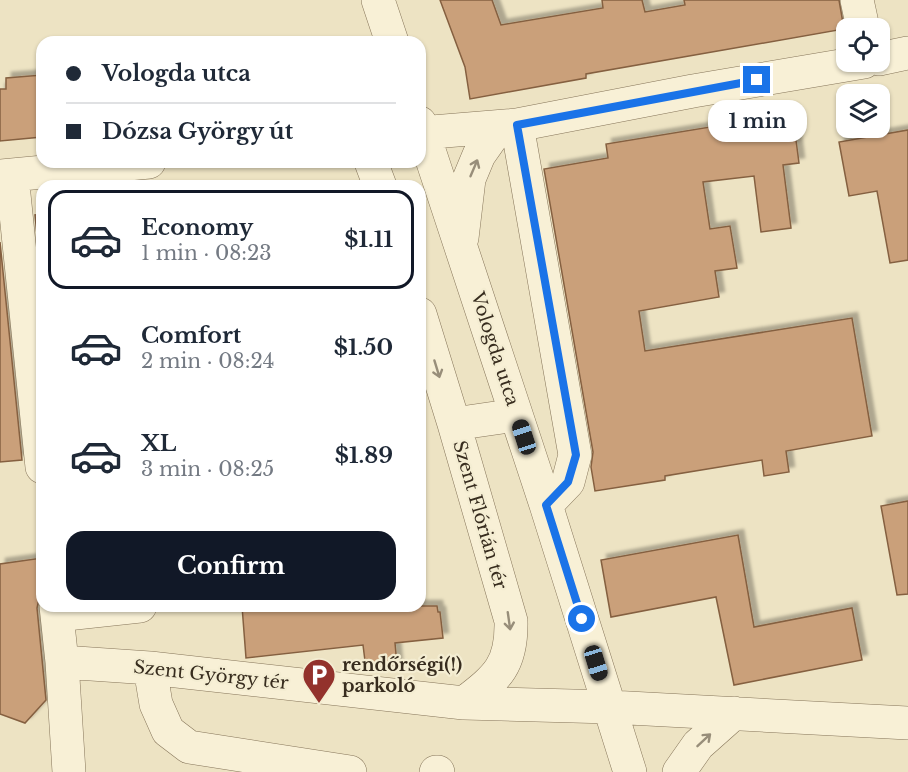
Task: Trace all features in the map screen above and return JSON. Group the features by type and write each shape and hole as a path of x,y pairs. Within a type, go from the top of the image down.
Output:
{"street":[{"path":"378,0 390,36"},
{"path":"857,0 861,18"},
{"path":"890,57 908,53"},
{"path":"426,130 508,126 836,67"},
{"path":"461,246 469,179 479,155 508,126"},
{"path":"508,126 576,455 568,482 546,505"},
{"name":"Vologda utca","path":"426,144 546,505 630,772"},
{"path":"36,418 6,176 88,168"},
{"name":"Szent Flórián tér","path":"426,333 511,621 511,643 506,662 488,684 464,703"},
{"path":"454,424 516,415"},
{"path":"57,612 69,772"},
{"name":"Szent György tér","path":"62,662 150,668 464,703 610,707 908,723"},
{"path":"150,668 156,705 168,731 189,747 351,772"},
{"path":"679,772 699,745 734,713"}],"building":[{"path":"440,0 492,0 501,25 603,8 602,0 642,0 645,12 685,5 684,0 839,0 842,18 836,18 836,30 586,74 586,78 470,99 465,67"},
{"path":"36,76 36,138 0,141 0,89 6,89 6,78"},
{"path":"792,110 799,163 783,165 791,228 761,232 754,176 703,182 710,229 730,226 737,268 715,271 719,297 639,311 645,351 852,318 872,436 786,451 789,472 764,476 762,460 665,476 665,480 595,491 591,467 593,452 544,169 608,158 606,144 723,125 722,119"},
{"path":"908,130 908,260 890,263 877,191 849,196 839,142 862,138 890,138 890,133"},
{"path":"0,242 22,460 0,462"},
{"path":"908,501 908,594 897,595 881,506"},
{"path":"738,535 754,627 852,608 862,660 734,685 716,597 611,617 601,560"},
{"path":"36,559 36,612 46,700 25,723 0,714 0,564"},
{"path":"426,606 437,606 440,612 443,638 395,643 397,665 366,669 363,645 246,658 242,612 426,612"}],"place":[{"name":"rendőrségi(!) parkoló","path":"319,704"}],"route":[{"path":"582,619 546,505 568,482 576,455 517,125 757,80"}]}
